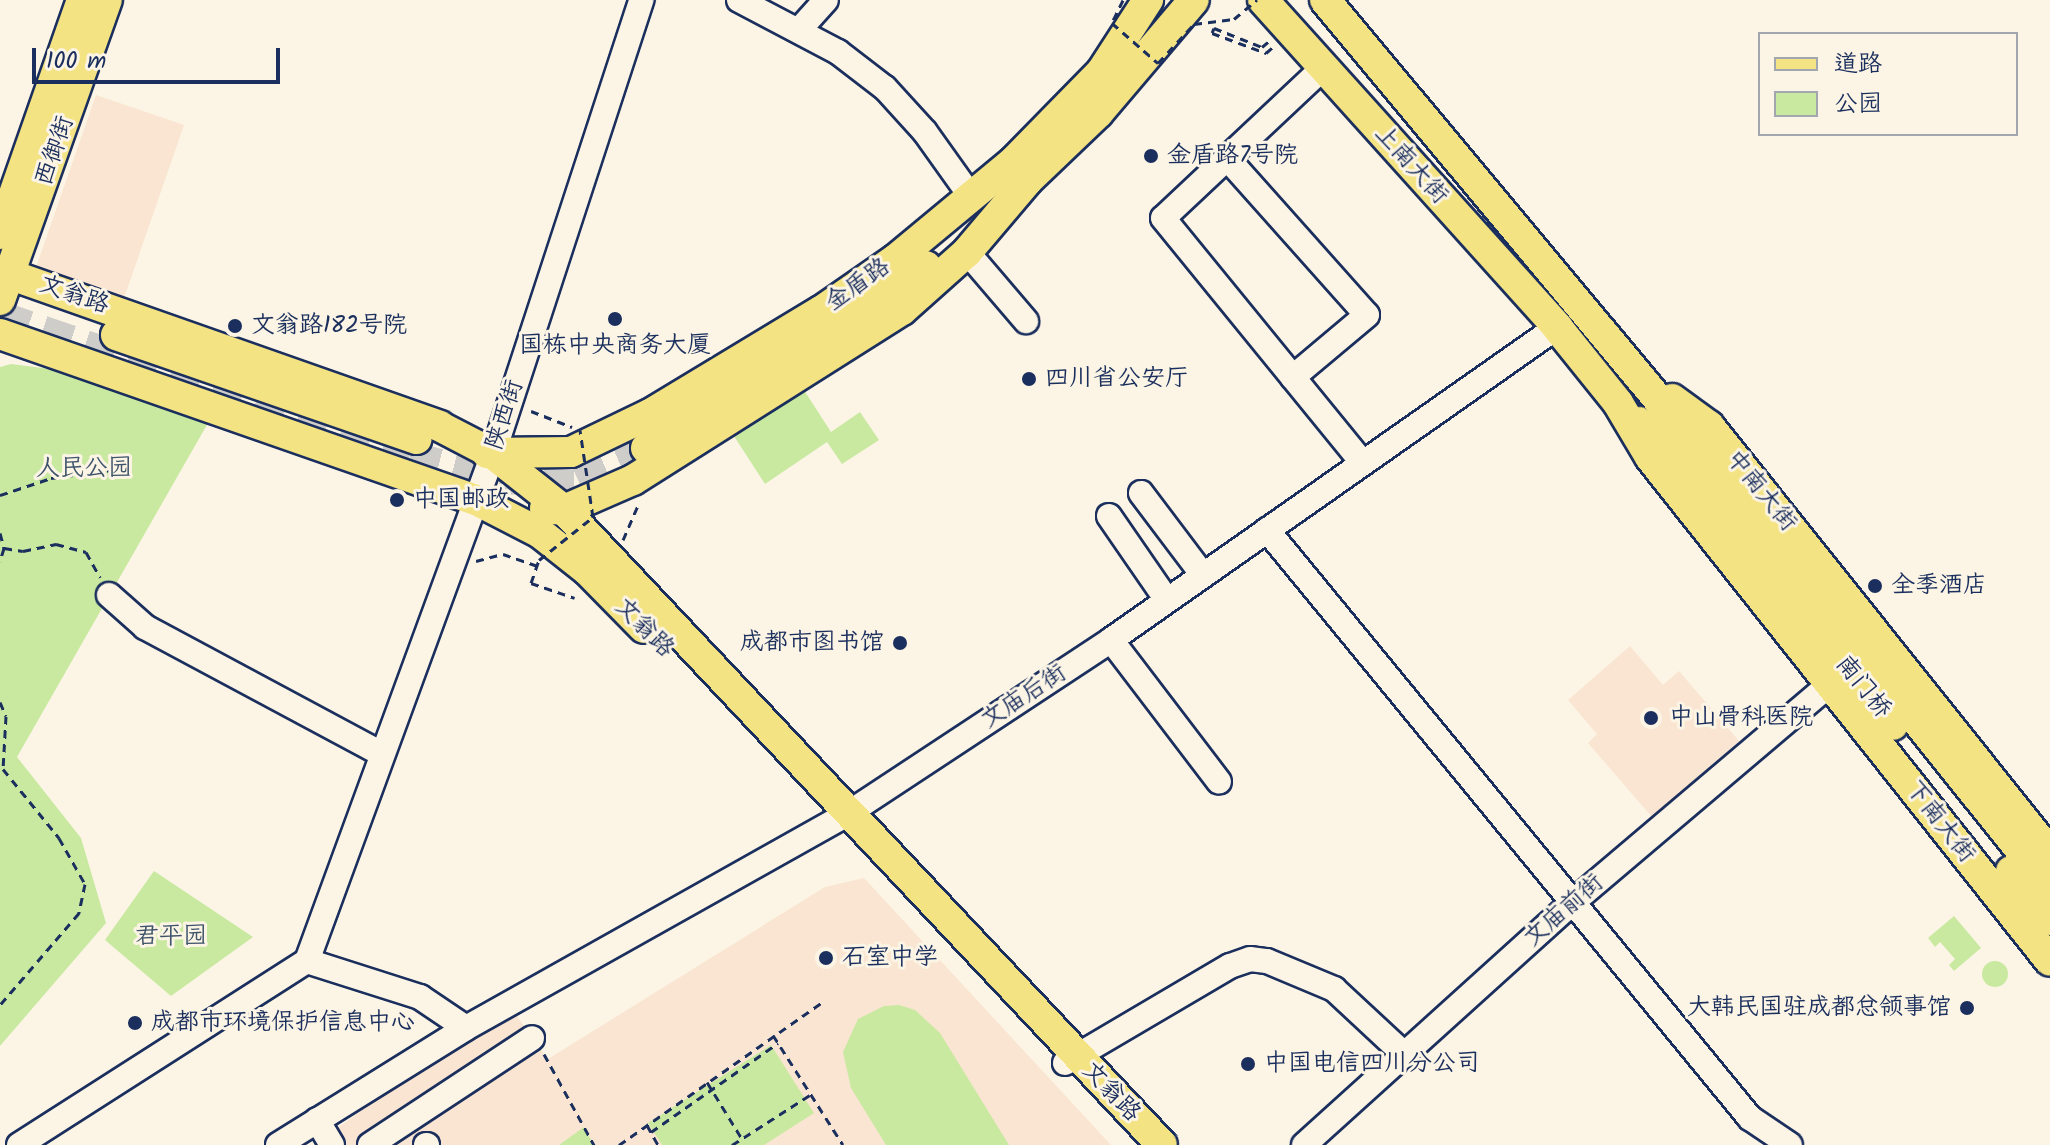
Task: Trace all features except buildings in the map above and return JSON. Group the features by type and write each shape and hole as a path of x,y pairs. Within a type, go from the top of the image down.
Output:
{"main road":[{"name":"西御街","path":"0,234 82,0"},
{"name":"西御街","path":"4,282 107,0"},
{"name":"金盾路","path":"493,454 571,452 650,414 821,311 972,198 1102,71 1148,0"},
{"name":"金盾路","path":"646,448 905,283 1028,180 1098,113 1194,0"},
{"name":"上南大街","path":"1325,0 1590,322"},
{"name":"上南大街","path":"1256,10 1291,32 1557,327"},
{"name":"金盾路","path":"564,510 689,449 902,310 967,252 1028,180"},
{"name":"文翁路","path":"4,282 439,426 493,454 564,510 840,818 1070,1059 1162,1145"},
{"name":"中南大街","path":"1590,322 1632,369 1684,447"},
{"path":"1557,327 1618,403 1650,457 1830,684"},
{"name":"文翁路","path":"0,334 476,500 540,533 587,570 840,818"},
{"name":"文翁路","path":"116,335 408,437 493,454"},
{"name":"中南大街","path":"1632,369 1709,426 2050,853"},
{"path":"1618,403 1684,447"},
{"name":"南门桥","path":"1684,447 2050,887"},
{"name":"南门桥","path":"1684,447 2050,920"},
{"path":"476,500 564,510"},
{"name":"下南大街","path":"1830,684 2050,961"},
{"name":"文翁路","path":"1070,1059 1143,1145"}],"street":[{"name":"陕西街","path":"307,961 493,454 641,0"},
{"path":"739,0 799,30 885,88 925,132 972,198"},
{"path":"799,30 826,0"},
{"path":"1323,68 1163,218 1362,462"},
{"path":"1227,158 1367,315 1293,377"},
{"path":"967,252 1026,321"},
{"name":"文庙后街","path":"278,1145 466,1028 840,818 1111,640 1557,327"},
{"path":"1141,493 1203,575"},
{"path":"1109,516 1167,600"},
{"path":"1267,530 1750,1118 1790,1145"},
{"path":"109,595 145,627 382,754"},
{"path":"1111,640 1219,782"},
{"name":"文庙前街","path":"1304,1145 1573,902 1830,684"},
{"path":"1070,1059 1250,959 1267,961 1334,989 1404,1054"},
{"path":"19,1145 48,1137 307,961 420,997 466,1028"},
{"path":"370,1145 532,1038"},
{"path":"317,1120 332,1145"}],"path":[{"path":"1123,0 1112,23 1158,63 1194,24 1234,19 1256,10 1269,41 1262,47 1214,28 1212,33 1266,53 1291,32"},
{"path":"531,411 580,430 593,517 537,566 531,583 575,598"},
{"path":"0,495 51,478 119,469"},
{"path":"619,547 643,495"},
{"path":"0,533 4,548 0,561"},
{"path":"4,548 23,551 56,544 86,552 109,595"},
{"path":"468,568 503,554 537,566"},
{"path":"0,702 6,716 3,769 59,838 85,884 79,913 55,948 0,1005"},
{"path":"619,1145 824,1001"},
{"path":"773,1035 843,1145"},
{"path":"532,1038 594,1145"},
{"path":"651,1132 778,1043"},
{"path":"707,1082 742,1139"},
{"path":"732,1145 811,1094"},
{"path":"647,1125 658,1145"}],"shaded area":[{"path":"96,95 184,125 123,301 35,270"},
{"name":"中山骨科医院","path":"1630,646 1663,685 1679,671 1739,741 1652,817 1588,743 1597,734 1568,700"},
{"name":"石室中学","path":"864,878 1111,1145 314,1145 386,1093 516,1015 548,1059 825,887"}],"green space":[{"name":"人民公园","path":"11,364 50,369 208,423 17,757 81,838 106,923 0,1046 0,367"},
{"path":"802,387 831,432 860,412 879,440 842,464 827,442 765,484 732,433"},
{"name":"君平园","path":"154,871 253,937 171,996 105,940"},
{"path":"1954,916 1981,948 1954,971 1949,965 1955,959 1940,942 1935,947 1928,938"},
{"path":"1995,961 2004,965 2008,974 2004,983 1995,987 1986,983 1982,974 1986,965"},
{"path":"899,1005 915,1010 940,1033 1009,1145 886,1145 851,1088 843,1052 858,1019 884,1006"},
{"path":"771,1045 814,1113 764,1145 662,1145 648,1123"},
{"path":"584,1127 594,1145 559,1145"}],"tunnel":[{"path":"0,316 410,456 499,480 577,478 646,448"}],"place":[{"name":"金盾路7号院","path":"1151,156"},
{"name":"国栋中央商务大厦","path":"615,319"},
{"name":"文翁路182号院","path":"235,326"},
{"name":"四川省公安厅","path":"1029,379"},
{"name":"中国邮政","path":"397,500"},
{"name":"全季酒店","path":"1875,586"},
{"name":"成都市图书馆","path":"900,643"},
{"name":"中山骨科医院","path":"1651,718"},
{"name":"石室中学","path":"826,958"},
{"name":"大韩民国驻成都总领事馆","path":"1967,1008"},
{"name":"成都市环境保护信息中心","path":"135,1023"},
{"name":"中国电信四川分公司","path":"1248,1064"}]}
